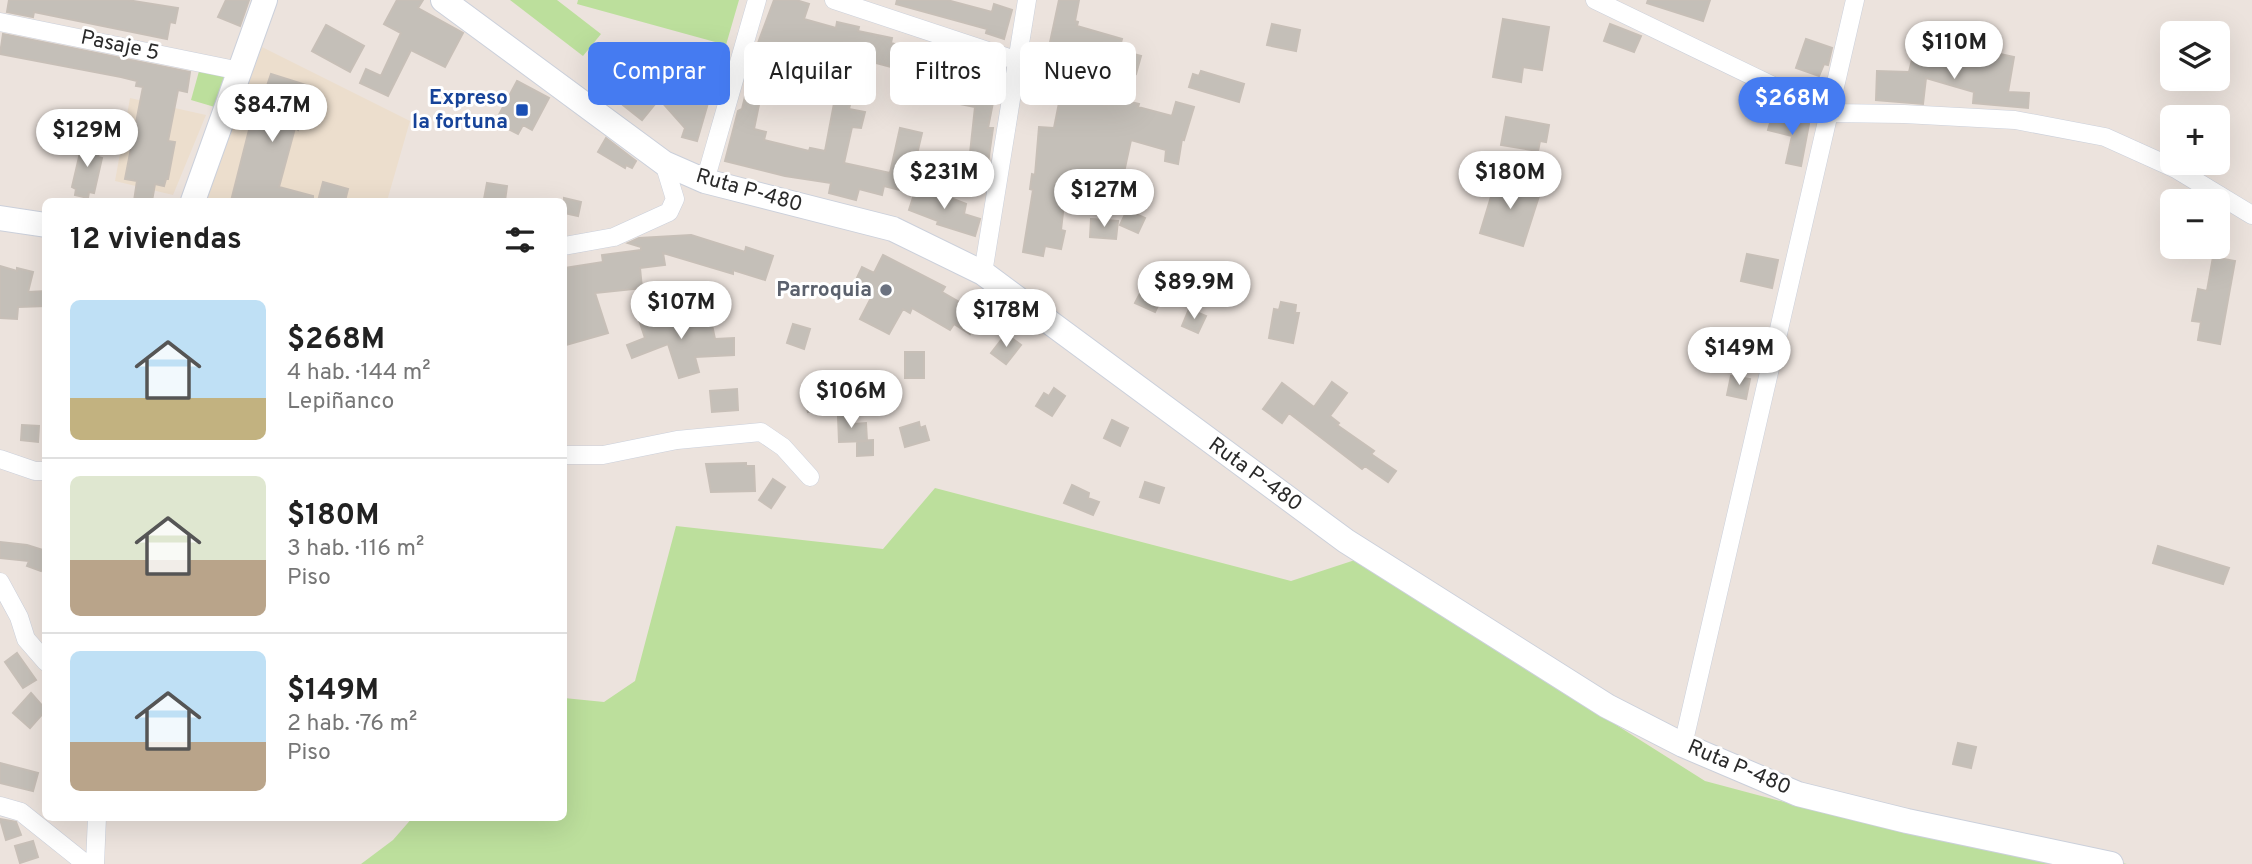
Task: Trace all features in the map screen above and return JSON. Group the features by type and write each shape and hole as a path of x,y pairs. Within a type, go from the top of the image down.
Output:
{"street":[{"path":"194,198 265,0"},
{"name":"Ruta P-480","path":"443,0 467,8 664,163 705,181 892,229 983,273 1346,541 1607,706 1683,745 1798,794 1907,821 2111,864"},
{"path":"705,181 757,0"},
{"path":"834,0 1018,61"},
{"path":"983,273 1027,0"},
{"path":"1595,0 1829,113 2015,120 2105,137 2176,169 2252,215"},
{"path":"1683,745 1855,0"},
{"name":"Pasaje 5","path":"0,22 240,71"},
{"path":"567,245 614,237 669,212 675,199 664,163"},
{"path":"0,218 42,224"},
{"path":"567,455 603,455 677,440 761,432 783,447 810,477"},
{"path":"0,458 42,471"},
{"path":"0,582 19,617 26,639 42,657"},
{"path":"0,807 21,812 86,864"},
{"path":"95,864 97,821"}],"shaded area":[{"path":"262,47 410,121 388,198 204,198"},
{"path":"130,98 206,115 173,195 115,181"}],"green space":[{"path":"510,0 557,0 601,34 594,42 588,42 588,50 583,56"},
{"path":"578,0 739,0 727,42 715,42 577,4"},
{"path":"201,64 228,72 218,108 191,100"},
{"path":"935,488 1291,581 1355,560 1705,781 1803,807 2127,864 361,864 393,840 410,821 567,821 567,698 604,702 635,681 676,526 883,549"}],"building":[{"path":"9,0 127,0 178,8 175,23 170,22 167,39 34,12 33,17 7,12"},
{"path":"226,0 249,0 240,26 218,17"},
{"path":"397,0 423,0 418,8 463,33 445,67 411,50 388,96 360,83 366,69 381,76 401,33 384,24"},
{"path":"774,0 796,0 809,4 804,19 836,28 837,22 859,27 858,31 892,38 890,67 876,63 876,42 758,42"},
{"path":"897,0 947,0 992,12 994,4 1012,10 1004,39 986,33 987,29 896,4"},
{"path":"1059,0 1079,0 1075,21 1078,22 1077,26 1122,39 1121,42 1050,42"},
{"path":"1648,0 1710,0 1703,21 1647,3"},
{"path":"1503,19 1549,27 1542,70 1523,67 1521,82 1493,77"},
{"path":"1272,24 1300,30 1296,51 1267,45"},
{"path":"1610,24 1641,36 1634,52 1604,41"},
{"path":"326,25 364,46 350,72 312,51"},
{"path":"3,34 190,72 187,92 178,90 168,141 175,142 168,179 164,186 155,184 153,198 134,198 137,181 125,179 143,87 136,86 137,81 0,54"},
{"path":"1806,39 1832,48 1828,65 1824,64 1819,76 1796,68"},
{"path":"1973,53 1999,58 2000,54 2014,57 2008,92 2029,93 2028,108 1973,103 1974,92 1926,78 1923,104 1876,100 1877,71 1909,72 1912,60 1916,61 1918,54 1970,68"},
{"path":"1136,55 1141,56 1136,74"},
{"path":"1201,71 1244,84 1239,102 1189,87 1193,74 1199,76"},
{"path":"271,74 312,87 298,130 295,128 279,187 313,198 232,198 249,130 252,130"},
{"name":"Expreso la fortuna","path":"517,81 549,98 532,130 523,125 518,134 495,122"},
{"path":"744,101 744,105 759,105 754,129 766,132 764,140 809,151 810,148 825,151 834,105 850,105 849,109 865,112 861,128 852,127 844,163 890,173 900,128 922,133 908,192 884,186 882,195 859,189 856,200 829,193 831,183 785,176 725,161 738,111 742,109"},
{"path":"1176,102 1194,107 1184,140 1182,139 1178,164 1165,161 1166,150 1131,140 1123,177 1113,175 1111,183 1090,178 1086,198 1065,195 1061,230 1065,231 1061,249 1045,246 1043,256 1023,252 1033,190 1030,189 1032,174 1035,175 1039,127 1054,128 1059,105 1136,103 1139,104 1138,107 1172,116"},
{"path":"623,105 654,105 642,120"},
{"path":"665,105 707,105 697,141 682,137 685,128"},
{"path":"965,105 992,105 988,128 993,128 986,177 960,172 962,152 970,153 975,107"},
{"path":"1772,116 1809,124 1801,166 1786,163 1792,136 1768,130"},
{"path":"1506,117 1549,125 1546,142 1540,141 1538,151 1501,145"},
{"path":"606,138 636,161 632,168 626,165 625,168 598,152"},
{"path":"83,140 101,144 98,157 102,158 94,193 89,192 88,198 75,195 76,189 72,187"},
{"path":"1497,177 1541,190 1523,246 1480,233"},
{"path":"323,182 348,189 346,198 319,198"},
{"path":"487,183 507,186 505,198 484,198"},
{"path":"917,185 966,204 964,214 980,219 975,236 937,224 938,221 909,210"},
{"path":"567,199 581,202 578,216 567,214"},
{"path":"1127,210 1145,218 1138,233 1120,225"},
{"path":"1091,219 1118,221 1116,239 1090,237"},
{"path":"691,235 745,252 746,247 773,256 765,280 733,270 733,274 663,253 665,265 640,268 642,288 595,293 608,333 567,345 567,268 603,262 602,255 641,250 641,247 628,243 639,238"},
{"path":"1747,254 1778,260 1772,288 1741,281"},
{"path":"883,255 945,287 942,292 982,315 970,334 954,324 950,330 912,308 910,313 903,309 889,334 860,319 873,294 854,284 862,267 874,273"},
{"path":"2213,259 2235,261 2220,344 2198,340 2201,322 2192,321 2198,289 2207,291"},
{"path":"0,266 33,272 28,292 42,291 42,306 18,307 17,319 0,318"},
{"path":"1148,278 1167,287 1155,312 1135,303"},
{"path":"1281,302 1296,305 1295,313 1299,313 1293,343 1269,338 1274,309 1279,310"},
{"path":"1189,309 1206,316 1198,333 1182,326"},
{"path":"666,312 687,313 687,325 711,320 715,339 734,338 734,355 695,357 699,372 679,378 668,344 632,358 627,345 645,338 639,320"},
{"path":"793,324 810,329 804,349 787,343"},
{"path":"1006,334 1021,345 1006,364 991,353"},
{"path":"905,352 924,352 924,378 905,378"},
{"path":"1731,376 1750,379 1746,399 1727,395"},
{"path":"1332,382 1347,393 1330,416 1339,423 1337,425 1374,451 1371,454 1396,471 1388,482 1365,466 1362,469 1289,413 1282,423 1263,409 1282,383 1314,407"},
{"path":"824,384 830,404 808,412 801,392"},
{"path":"1054,388 1065,396 1052,416 1036,406 1044,393 1049,396"},
{"path":"737,389 738,410 712,412 710,391"},
{"path":"854,415 854,424 866,423 867,441 839,442 838,416"},
{"path":"1112,420 1128,428 1120,446 1104,438"},
{"path":"919,422 920,428 925,426 929,440 905,447 900,428"},
{"path":"22,425 39,426 38,442 21,440"},
{"path":"873,440 873,455 857,456 857,441"},
{"path":"746,463 746,466 754,466 755,491 711,492 706,464"},
{"path":"773,479 785,487 771,508 759,500"},
{"path":"1145,482 1164,488 1159,503 1140,497"},
{"path":"1072,485 1089,493 1088,498 1099,502 1093,515 1064,503"},
{"path":"0,542 27,545 42,550 42,569 27,566 29,561 0,558"},
{"path":"2158,546 2229,568 2223,584 2153,563"},
{"path":"17,653 36,680 23,688 5,662"},
{"path":"31,693 42,705 42,714 30,728 13,713"},
{"path":"1958,743 1976,747 1971,768 1953,764"},
{"path":"0,763 38,773 33,791 0,783"},
{"path":"0,819 16,822 21,835 6,840"},
{"path":"33,841 38,857 20,863 15,846"}],"place":[{"name":"Expreso la fortuna","path":"522,110"},
{"name":"Parroquia","path":"886,290"}]}
